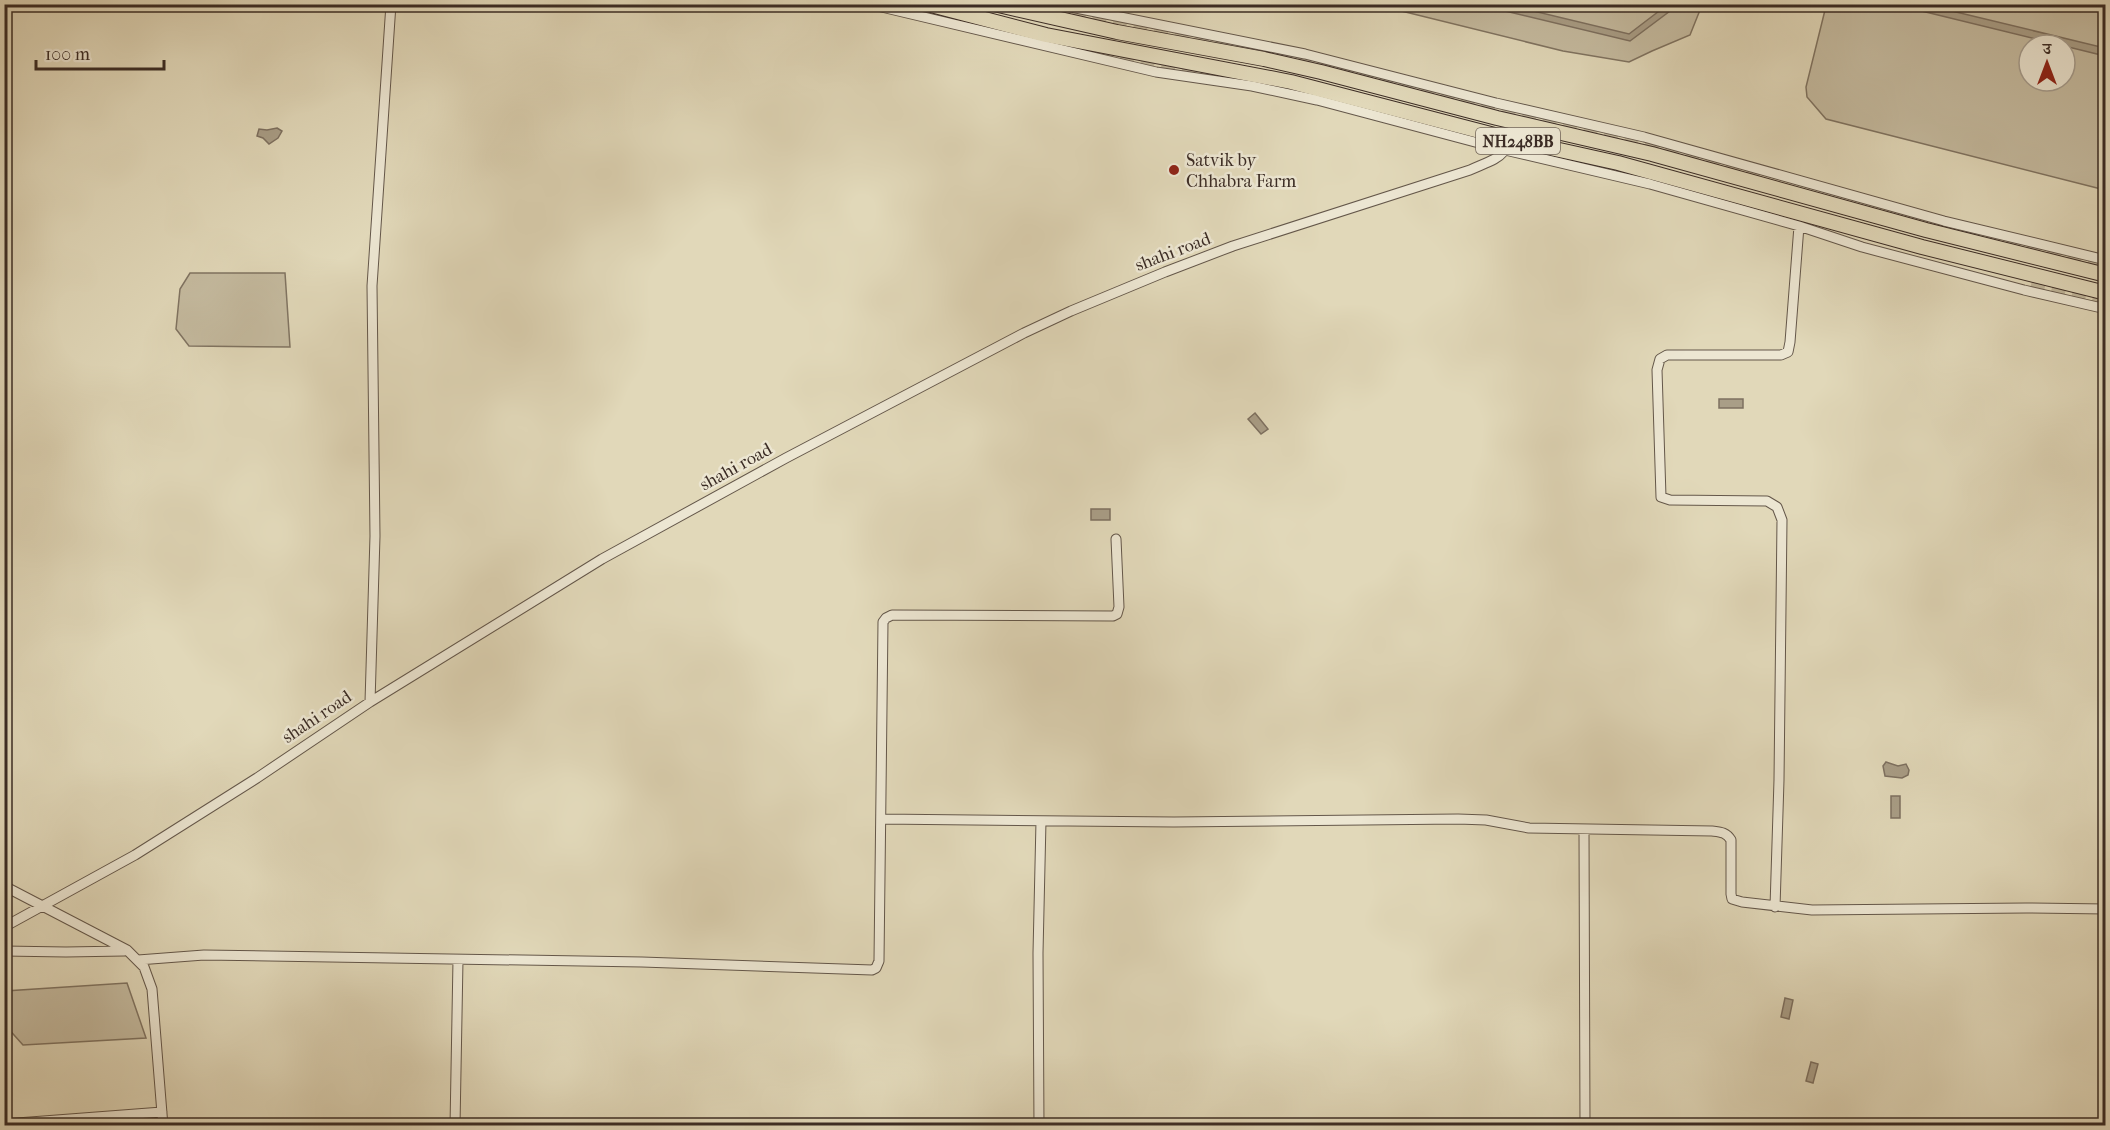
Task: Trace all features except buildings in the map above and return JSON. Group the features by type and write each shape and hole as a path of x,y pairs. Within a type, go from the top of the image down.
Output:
{"highway":[{"name":"NH248BB","path":"927,4 1046,35 1291,82 1508,144 1618,162 1922,247 2106,293"},
{"name":"NH248BB","path":"994,4 1117,32 1293,65 1515,122 1652,154 1926,230 2106,275"}],"street":[{"path":"370,702 375,536 372,445 372,286 391,4"},
{"path":"869,4 1156,72 1284,92 1508,144 1799,226 1862,247 2106,309"},
{"path":"1056,4 1305,54 1644,137 1944,220 2106,260"},
{"path":"1508,144 1515,122"},
{"name":"shahi road","path":"4,927 135,855 257,778 370,702 603,559 786,458 1024,333 1071,311 1233,246 1470,170 1501,156 1508,144"},
{"path":"1775,907 1782,520 1777,507 1767,501 1670,500 1661,497 1657,370 1660,359 1667,355 1781,355 1788,352 1799,226"},
{"path":"138,960 179,955 204,955 631,962 872,970 879,961 882,627 886,618 892,615 1113,616 1117,614 1119,607 1116,539"},
{"path":"881,819 1255,822 1458,819 1486,820 1529,828 1721,832 1728,835 1732,846 1730,887 1732,899 1742,902 1834,911 2106,909"},
{"path":"1039,1125 1038,953 1041,821"},
{"path":"1584,830 1586,1125"},
{"path":"4,886 126,950 144,967 152,989 163,1125"},
{"path":"4,951 126,950"},
{"path":"455,1125 458,960"},
{"path":"4,1124 162,1112"}],"shaded area":[{"path":"1377,5 1702,5 1690,35 1629,62 1563,51"},
{"path":"1480,5 1508,5 1629,34 1667,5 1678,5 1630,41"},
{"path":"1821,5 2105,5 2105,190 1826,119 1807,97 1806,87 1826,6"},
{"path":"1897,5 1927,5 2043,33 2017,34"},
{"path":"2077,41 2105,48 2105,56 2077,49"},
{"path":"277,128 282,131 278,138 269,144 257,136 259,129"},
{"path":"190,273 285,273 290,347 189,346 176,329 180,289"},
{"path":"1719,399 1743,399 1743,408 1719,408"},
{"path":"1255,413 1268,429 1261,434 1248,419"},
{"path":"1091,509 1110,509 1110,520 1091,520"},
{"path":"1886,762 1898,766 1906,764 1909,770 1908,775 1902,778 1885,776 1883,766"},
{"path":"1891,796 1900,796 1900,818 1891,818"},
{"path":"127,983 146,1038 23,1045 5,1025 5,991"},
{"path":"1785,998 1793,1000 1789,1019 1781,1017"},
{"path":"1811,1062 1818,1064 1813,1083 1806,1081"}],"tunnel":[{"path":"893,4 923,13"},
{"path":"1031,4 1121,26 1268,51 1765,175"},
{"path":"1079,49 1261,83"},
{"path":"1966,230 2106,267"},
{"path":"2032,281 2106,300"}],"place":[{"name":"Satvik by Chhabra Farm","path":"1174,170"}]}
